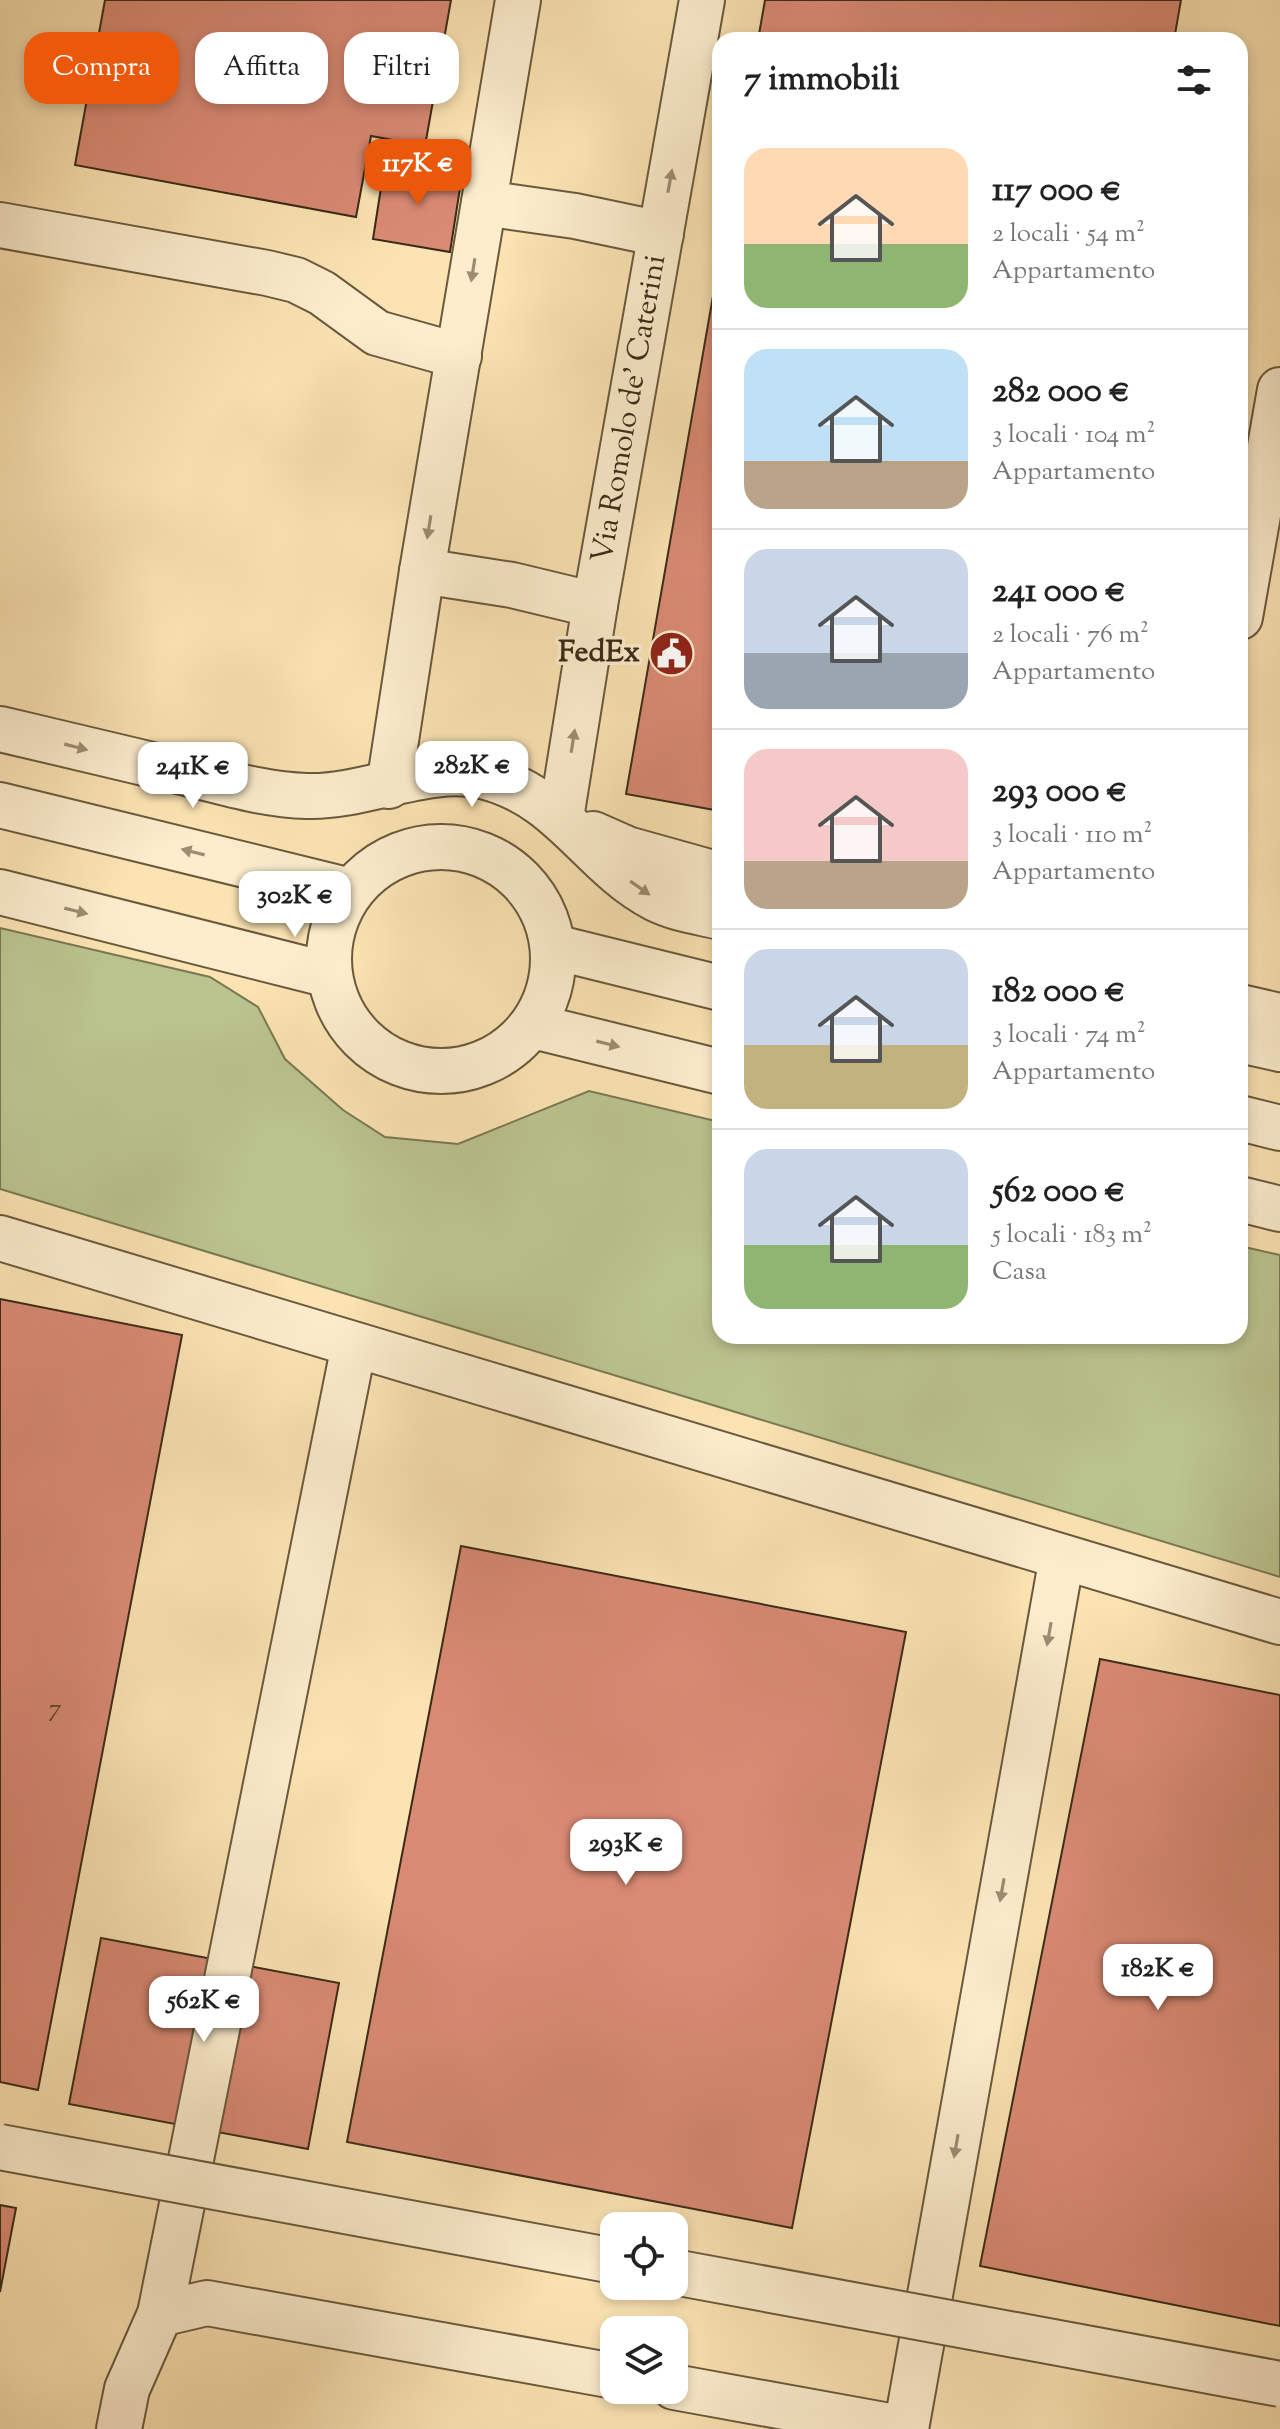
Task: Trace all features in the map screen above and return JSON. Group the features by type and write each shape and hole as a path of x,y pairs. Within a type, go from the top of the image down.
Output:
{"street":[{"path":"389,786 518,0"},
{"name":"Via Romolo de' Caterini","path":"561,818 595,605 702,0"},
{"path":"484,203 575,216 661,234"},
{"path":"0,225 296,280 322,293 377,333 459,356"},
{"path":"1248,572 1280,390"},
{"path":"422,571 512,585 595,605"},
{"path":"0,697 274,766 389,786"},
{"path":"0,729 271,794 334,796 447,773 473,774 522,791 561,818 624,876 656,899 712,915"},
{"path":"0,805 351,891"},
{"path":"561,818 627,849 712,873"},
{"path":"452,847 489,857 521,879 543,910 554,947 553,975 546,1002 533,1026 506,1052 471,1068 433,1072 396,1063 364,1042 341,1011 329,975 332,931 351,891 379,865 414,849 452,847"},
{"path":"0,892 329,975"},
{"path":"554,947 712,986"},
{"path":"1248,997 1280,1002"},
{"path":"1248,1009 1280,1016"},
{"path":"533,1026 712,1070"},
{"path":"1248,1042 1280,1049"},
{"path":"1248,1120 1280,1128"},
{"path":"1248,1201 1280,1209"},
{"path":"0,1238 1280,1622"},
{"path":"119,2429 127,2389 160,2314 354,1345"},
{"path":"688,2390 906,2429 1062,1557"},
{"path":"0,2147 600,2258"},
{"path":"688,2275 1280,2384"},
{"path":"160,2314 207,2303 600,2373"}],"green space":[{"path":"0,928 210,977 258,1007 285,1059 343,1110 385,1137 458,1144 589,1091 712,1120 712,1344 1248,1344 1248,1248 1280,1255 1280,1577 0,1189"}],"building":[{"path":"105,0 451,0 445,32 344,32 344,104 432,104 425,146 371,136 356,217 75,165 86,104 179,104 179,32 99,32"},
{"path":"765,0 1181,0 1175,32 759,32"},
{"path":"385,162 462,175 450,252 373,239"},
{"path":"712,302 712,810 626,794"},
{"path":"0,1299 182,1335 38,2090 0,2082"},
{"path":"461,1546 906,1632 792,2228 347,2142"},
{"path":"1100,1659 1280,1695 1280,2326 980,2266"},
{"path":"101,1938 339,1983 308,2149 69,2104"},
{"path":"0,2205 16,2208 0,2292"}],"place":[{"name":"FedEx","path":"671,653"}]}
